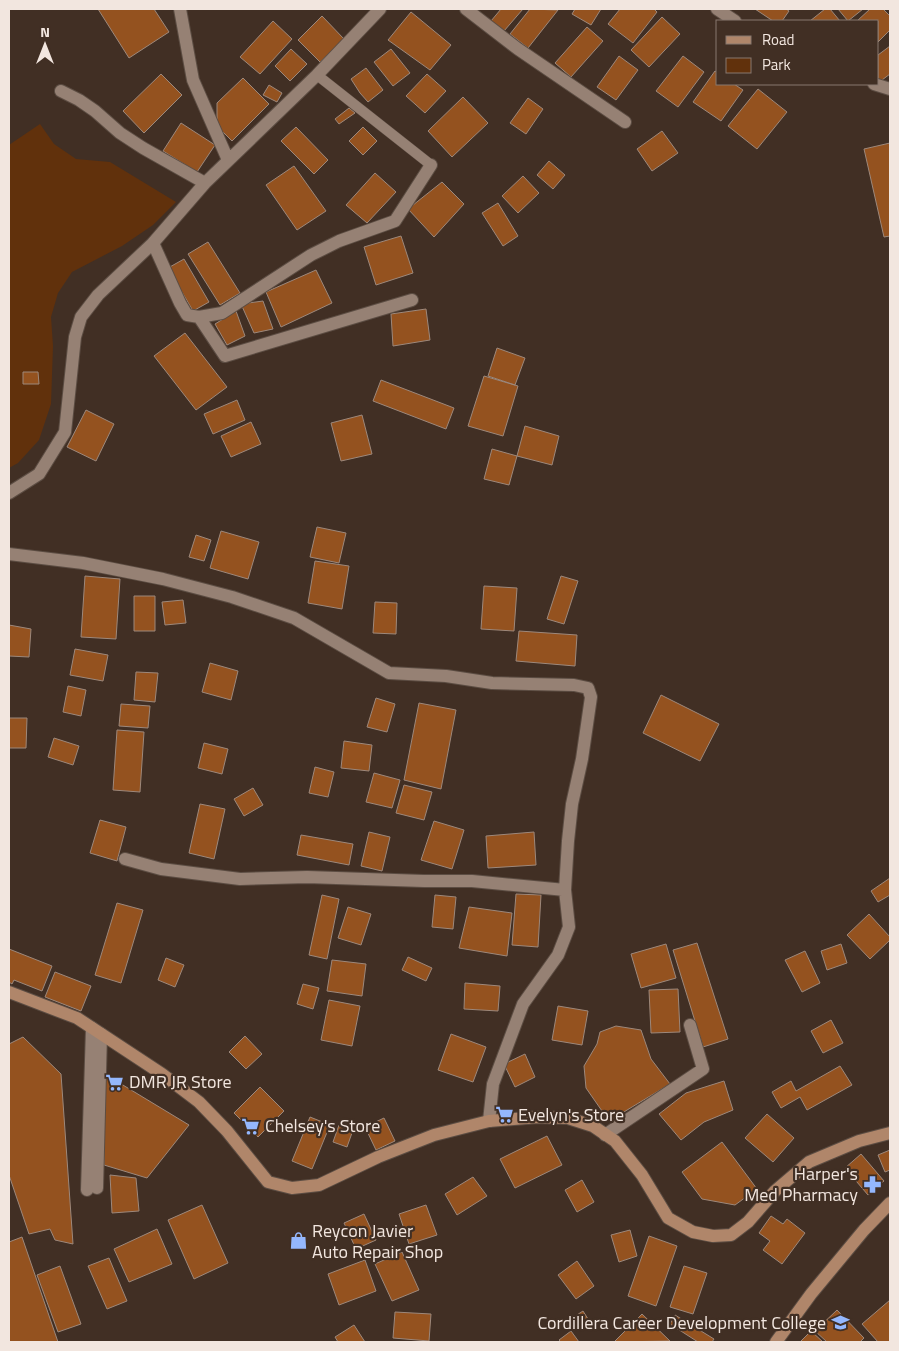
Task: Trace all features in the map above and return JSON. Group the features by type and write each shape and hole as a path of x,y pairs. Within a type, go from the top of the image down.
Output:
{"street":[{"path":"180,9 193,80 228,160"},
{"path":"9,493 38,474 65,432 75,337 81,317 98,294 153,243 228,160 317,75 380,9"},
{"path":"466,9 518,49 625,122"},
{"path":"717,9 734,20"},
{"path":"877,85 890,89"},
{"path":"61,92 95,110 120,133 142,148 206,183"},
{"path":"153,243 187,315 199,317 222,313 311,255 339,241 395,221 431,165"},
{"path":"199,317 225,356 412,300"},
{"path":"9,554 84,563 163,579 232,597 294,618 389,674 446,676 492,683 574,685 588,688 591,697 582,759 572,804 568,841 566,890 569,927 558,955 523,1004 493,1084 489,1121"},
{"path":"125,859 160,869 240,879 307,876 424,881 472,880 566,890"},
{"path":"9,992 77,1018 162,1074 200,1102 227,1131 268,1182 292,1188 319,1186 378,1157 434,1135 489,1121 538,1117 568,1118 593,1126 615,1142 642,1175 668,1218 694,1232 713,1236 731,1235 748,1222 775,1191 809,1162 859,1141 890,1133"},
{"path":"605,1134 703,1069 690,1025"},
{"path":"92,1189 96,1031"},
{"path":"776,1342 810,1294 857,1237 890,1203"}],"lane":[{"path":"317,75 431,165"}],"green space":[{"path":"40,124 54,144 76,159 110,162 176,202 153,225 122,246 72,272 58,293 51,317 53,346 51,404 39,440 18,463 9,468 9,145"}],"building":[{"path":"98,9 154,9 169,32 129,58"},
{"path":"501,9 523,9 504,31 491,21"},
{"path":"530,9 558,10 528,48 510,34"},
{"path":"575,9 601,9 591,25 572,14"},
{"path":"620,9 654,9 657,12 633,43 608,24"},
{"path":"755,9 786,9 789,11 783,20 772,20"},
{"path":"825,9 830,9 839,20 811,20"},
{"path":"838,9 863,9 849,20"},
{"path":"870,9 883,9 890,16 890,30 879,41 879,20 858,20"},
{"path":"411,12 451,45 430,70 388,40"},
{"path":"322,16 344,39 320,62 298,40"},
{"path":"662,17 680,34 649,67 631,50"},
{"path":"273,21 292,39 260,74 240,57"},
{"path":"587,27 603,41 571,77 555,63"},
{"path":"890,46 890,74 879,82 879,54"},
{"path":"291,49 307,64 290,81 275,66"},
{"path":"391,49 410,73 393,86 374,62"},
{"path":"619,56 638,70 616,100 597,87"},
{"path":"683,56 704,72 678,107 656,91"},
{"path":"366,68 383,90 368,102 351,79"},
{"path":"715,71 716,85 736,85 743,90 721,121 693,102"},
{"path":"161,74 182,95 144,133 123,111"},
{"path":"427,74 446,91 425,113 406,96"},
{"path":"243,78 269,104 232,141 217,126 217,103"},
{"path":"269,85 282,93 277,102 263,95"},
{"path":"758,89 787,112 757,149 728,126"},
{"path":"463,97 488,123 452,157 428,131"},
{"path":"528,98 543,109 526,134 510,123"},
{"path":"349,108 355,113 339,124 335,119"},
{"path":"181,123 215,145 197,172 163,151"},
{"path":"296,127 328,160 314,174 281,141"},
{"path":"363,127 377,141 363,155 349,141"},
{"path":"662,131 678,153 652,171 637,149"},
{"path":"890,143 890,236 884,237 864,149"},
{"path":"549,161 565,175 553,189 537,175"},
{"path":"294,166 326,211 297,230 266,185"},
{"path":"375,173 396,192 367,223 346,205"},
{"path":"523,176 539,193 518,213 502,196"},
{"path":"442,182 464,204 434,237 408,209"},
{"path":"498,203 518,236 503,246 482,213"},
{"path":"401,236 413,273 376,285 364,247"},
{"path":"208,242 240,293 220,305 188,254"},
{"path":"184,259 209,302 193,311 168,268"},
{"path":"316,270 332,303 281,327 266,292"},
{"path":"263,301 273,329 254,333 241,304"},
{"path":"426,309 430,340 393,346 391,314"},
{"path":"236,311 245,336 227,345 215,324"},
{"path":"185,333 227,387 196,410 154,356"},
{"path":"497,348 525,358 515,385 488,376"},
{"path":"23,372 38,372 39,384 23,384"},
{"path":"484,376 518,386 503,436 468,426"},
{"path":"381,380 454,408 446,429 373,401"},
{"path":"237,400 245,420 213,434 204,414"},
{"path":"86,410 114,424 96,461 67,447"},
{"path":"362,415 372,454 341,461 331,423"},
{"path":"251,422 261,444 231,457 221,436"},
{"path":"525,426 559,436 552,465 517,456"},
{"path":"492,449 517,456 509,485 484,479"},
{"path":"317,527 346,533 339,563 310,557"},
{"path":"221,531 259,542 248,579 210,568"},
{"path":"196,535 211,540 204,561 189,557"},
{"path":"315,561 349,566 342,609 308,603"},
{"path":"85,576 120,579 116,639 81,637"},
{"path":"561,576 578,581 564,624 547,619"},
{"path":"484,586 517,588 514,631 481,629"},
{"path":"134,596 155,596 155,631 134,631"},
{"path":"183,600 186,623 165,625 162,602"},
{"path":"375,602 397,603 396,634 373,633"},
{"path":"9,625 31,629 29,657 9,656"},
{"path":"519,631 577,635 575,666 516,661"},
{"path":"75,649 108,655 103,681 70,675"},
{"path":"210,663 238,671 231,700 202,692"},
{"path":"136,672 158,673 155,702 134,700"},
{"path":"68,686 86,690 81,716 63,712"},
{"path":"661,695 719,724 700,761 643,733"},
{"path":"376,698 395,704 387,732 367,727"},
{"path":"419,703 456,710 441,789 404,780"},
{"path":"121,704 150,706 148,728 119,726"},
{"path":"9,718 27,718 26,748 9,748"},
{"path":"117,730 144,732 140,792 113,790"},
{"path":"54,738 79,746 73,765 48,757"},
{"path":"344,741 372,745 369,771 341,768"},
{"path":"204,743 228,749 222,774 198,768"},
{"path":"315,767 334,772 328,797 309,793"},
{"path":"374,773 400,780 392,808 366,802"},
{"path":"404,785 432,792 424,820 396,813"},
{"path":"253,788 263,805 244,816 234,799"},
{"path":"200,804 225,809 214,859 189,853"},
{"path":"100,820 126,827 117,861 90,853"},
{"path":"434,821 464,830 452,869 421,860"},
{"path":"369,832 390,837 382,871 361,866"},
{"path":"534,832 536,865 488,868 486,836"},
{"path":"301,835 353,844 349,865 297,855"},
{"path":"890,878 890,895 878,902 871,891"},
{"path":"516,894 541,895 538,947 512,945"},
{"path":"322,895 339,899 327,959 309,955"},
{"path":"435,895 456,897 453,929 432,927"},
{"path":"117,903 143,910 121,983 95,975"},
{"path":"348,907 371,914 361,945 338,938"},
{"path":"469,907 512,913 507,956 459,948"},
{"path":"869,914 890,937 890,940 870,959 847,935"},
{"path":"697,943 728,1039 703,1047 673,950"},
{"path":"666,944 676,978 641,988 631,954"},
{"path":"841,944 847,963 827,970 821,951"},
{"path":"9,949 52,966 42,991 14,980 12,984 9,982"},
{"path":"805,951 820,983 802,992 785,960"},
{"path":"408,957 432,968 426,981 402,970"},
{"path":"166,958 184,965 175,987 158,980"},
{"path":"332,960 366,964 362,996 327,991"},
{"path":"55,972 91,986 81,1011 45,997"},
{"path":"465,983 500,986 498,1011 464,1009"},
{"path":"303,984 319,988 313,1009 297,1004"},
{"path":"678,989 680,1032 651,1033 649,990"},
{"path":"329,1000 360,1006 352,1046 321,1040"},
{"path":"558,1006 588,1011 582,1045 552,1040"},
{"path":"831,1020 843,1043 823,1053 811,1031"},
{"path":"616,1026 641,1030 651,1059 670,1084 609,1121 586,1088 584,1066 597,1044 600,1032"},
{"path":"451,1034 486,1047 473,1082 438,1070"},
{"path":"245,1036 262,1054 246,1069 229,1052"},
{"path":"23,1037 61,1074 73,1244 55,1240 50,1229 29,1234 9,1175 9,1044"},
{"path":"525,1054 535,1077 515,1087 504,1064"},
{"path":"840,1066 852,1085 807,1110 800,1097 781,1108 772,1092 791,1081 796,1091"},
{"path":"103,1073 189,1125 147,1178 104,1165"},
{"path":"724,1081 733,1110 704,1122 681,1140 659,1114 686,1093"},
{"path":"260,1087 284,1111 258,1137 234,1113"},
{"path":"767,1114 794,1138 773,1162 745,1138"},
{"path":"310,1117 330,1125 312,1169 292,1161"},
{"path":"384,1118 395,1141 376,1150 365,1127"},
{"path":"339,1125 353,1130 347,1147 333,1142"},
{"path":"547,1136 562,1165 515,1188 500,1159"},
{"path":"722,1142 757,1189 735,1205 702,1199 682,1172"},
{"path":"890,1150 890,1170 885,1172 878,1155"},
{"path":"861,1154 884,1181 868,1195 845,1168"},
{"path":"110,1175 136,1178 139,1211 112,1213"},
{"path":"473,1177 487,1196 457,1215 445,1194"},
{"path":"582,1180 594,1202 577,1212 565,1190"},
{"path":"202,1205 228,1263 194,1279 168,1220"},
{"path":"426,1205 437,1235 409,1244 399,1214"},
{"path":"364,1214 376,1240 356,1249 344,1223"},
{"path":"771,1216 783,1224 787,1219 805,1233 782,1264 763,1250 770,1241 759,1233"},
{"path":"157,1229 172,1264 129,1282 114,1249"},
{"path":"630,1230 637,1256 619,1262 611,1235"},
{"path":"649,1236 677,1246 656,1306 628,1296"},
{"path":"22,1237 58,1342 9,1342 9,1242"},
{"path":"402,1252 419,1290 392,1301 375,1264"},
{"path":"109,1258 127,1301 107,1309 88,1266"},
{"path":"365,1260 376,1291 339,1305 328,1274"},
{"path":"577,1261 594,1286 576,1299 558,1275"},
{"path":"60,1266 81,1324 58,1332 37,1275"},
{"path":"684,1266 707,1273 693,1314 670,1307"},
{"path":"890,1300 890,1342 878,1342 862,1324"},
{"name":"Cordillera Career Development College","path":"837,1310 864,1338 860,1342 827,1342 815,1331"},
{"path":"583,1311 588,1319 574,1327 569,1320"},
{"path":"395,1312 431,1314 429,1341 393,1338"},
{"path":"642,1314 670,1341 614,1342"},
{"path":"675,1315 714,1339 712,1342 698,1342 670,1324"},
{"path":"354,1325 365,1342 338,1342 335,1337"},
{"path":"571,1331 579,1342 561,1342 559,1340"},
{"path":"811,1331 823,1342 800,1342"}],"place":[{"name":"DMR JR Store","path":"115,1082"},
{"name":"Evelyn's Store","path":"504,1115"},
{"name":"Chelsey's Store","path":"251,1126"},
{"name":"Harper's Med Pharmacy","path":"872,1184"},
{"name":"Reycon Javier Auto Repair Shop","path":"298,1241"},
{"name":"Cordillera Career Development College","path":"840,1323"}]}
